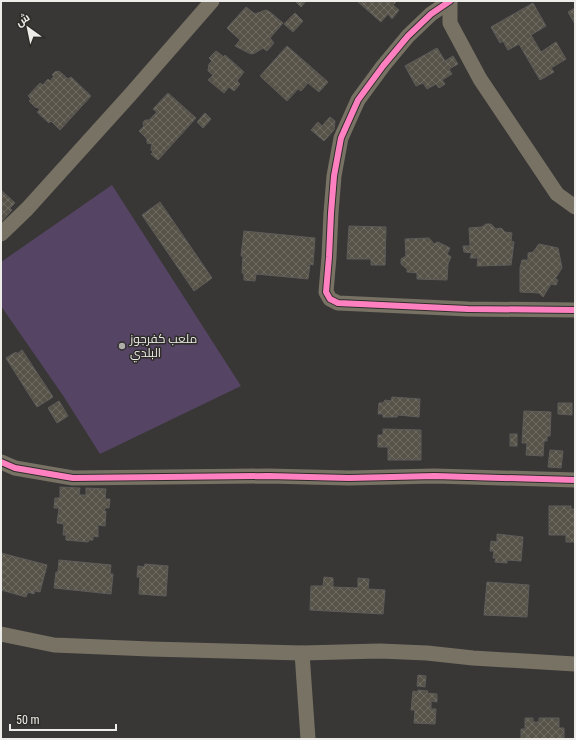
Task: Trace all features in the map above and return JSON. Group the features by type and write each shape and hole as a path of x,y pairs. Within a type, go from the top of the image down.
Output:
{"street":[{"path":"1,234 27,208 125,101 212,1"},
{"path":"450,1 450,22 480,79 557,194 575,207"},
{"path":"450,1 431,14 408,36 383,66 358,100 341,138 334,176 326,292 330,299 338,303 468,310 575,310"},
{"path":"1,462 16,468 73,478 268,476 349,478 435,476 575,480"},
{"path":"1,634 54,645 302,653 380,651 575,664"},
{"path":"302,653 308,739"}],"shaded area":[{"name":"ملعب كفرجوز البلدي","path":"112,185 241,386 100,454 64,397 1,306 1,262"}],"building":[{"path":"295,1 306,1 301,7"},
{"path":"357,1 397,1 393,5 399,10 392,19 388,14 381,22"},
{"path":"533,3 546,26 531,35 541,52 556,42 566,59 551,68 554,72 540,80 519,44 508,50 503,41 500,43 491,27"},
{"path":"246,7 255,14 266,10 283,23 270,38 274,43 267,51 263,48 251,54 235,46 240,40 227,28"},
{"path":"575,8 575,24 568,12"},
{"path":"295,13 303,21 293,32 284,24"},
{"path":"287,46 328,82 319,92 308,83 301,91 298,89 287,101 260,76"},
{"path":"437,48 445,61 453,56 458,64 449,69 452,74 442,80 445,84 439,88 436,84 427,89 423,83 416,86 405,66"},
{"path":"216,51 224,57 225,55 244,72 237,81 240,84 234,91 229,87 224,93 208,80 213,75 208,71 209,64 212,61 209,58"},
{"path":"56,71 59,71 68,79 71,77 91,96 60,130 51,121 49,123 37,112 40,110 29,101 31,99 28,96 40,83 43,85 48,79 50,81 54,76 52,75"},
{"path":"168,93 196,118 158,160 151,154 153,152 151,150 152,144 147,143 147,139 139,131 144,126 144,121 149,120 157,112 153,109"},
{"path":"205,113 211,119 203,128 197,122"},
{"path":"330,117 335,121 334,130 324,141 311,130 318,122 322,126"},
{"path":"1,190 15,203 10,208 12,210 1,222"},
{"path":"160,202 212,278 194,291 142,215"},
{"path":"486,224 491,224 496,229 501,228 505,232 512,233 511,241 514,242 511,265 477,266 478,258 470,258 472,253 464,252 463,246 470,246 469,228 482,227"},
{"path":"349,226 386,227 385,265 371,265 371,259 347,259"},
{"path":"244,231 315,238 313,265 310,264 308,279 256,274 255,281 244,280 244,274 242,273 243,256 241,256"},
{"path":"429,238 434,244 438,242 450,248 447,254 451,257 448,264 447,280 417,279 417,273 407,272 407,269 401,264 401,259 406,256 405,239"},
{"path":"539,244 558,248 562,268 555,279 558,280 556,285 551,284 543,297 539,293 520,292 520,268 522,260 528,260 528,253 533,252"},
{"path":"22,350 53,397 37,407 6,358 16,352 17,354"},
{"path":"392,397 420,399 419,417 398,415 397,417 383,417 383,414 378,414 379,403 383,403 385,400 391,401"},
{"path":"59,401 68,416 57,423 48,408"},
{"path":"558,403 572,403 572,415 558,414"},
{"path":"524,411 551,412 550,436 547,436 547,441 544,441 543,456 526,455 527,443 522,443"},
{"path":"383,429 421,430 421,460 388,460 388,447 378,447 378,435 383,435"},
{"path":"510,434 517,434 517,446 510,446"},
{"path":"550,450 563,451 561,468 548,467"},
{"path":"60,487 80,488 79,495 86,495 86,488 106,489 105,499 110,499 109,508 105,508 104,511 106,511 105,526 98,525 98,537 93,536 93,540 89,540 88,542 66,540 66,535 63,535 64,524 57,523 59,508 54,508 55,498 60,498"},
{"path":"549,506 571,506 571,509 575,509 575,542 566,542 566,535 549,535"},
{"path":"497,534 523,537 521,561 507,560 507,563 495,562 496,558 493,558 494,551 490,551 491,541 497,542"},
{"path":"1,553 47,565 40,592 35,591 34,594 28,592 26,597 1,590"},
{"path":"59,560 111,565 110,574 113,574 111,594 54,588"},
{"path":"145,564 168,566 166,596 139,594 140,577 137,577 138,566 144,567"},
{"path":"324,577 333,578 333,587 358,588 358,578 369,579 368,589 385,590 383,614 310,610 311,586 323,586"},
{"path":"487,582 529,585 527,617 484,615"},
{"path":"418,675 426,676 425,687 417,686"},
{"path":"418,690 437,694 437,702 431,701 431,709 436,709 435,724 414,723 415,710 411,710 413,691 418,692"},
{"path":"525,718 533,718 533,722 539,722 539,718 559,718 559,728 564,728 564,739 521,739 521,729 525,729"}],"cycle path":[{"path":"450,1 431,14 408,36 383,66 358,100 341,138 334,176 326,292 330,299 338,303 468,309 575,310"},
{"path":"1,462 15,468 73,478 268,476 349,478 435,476 575,480"}],"place":[{"name":"ملعب كفرجوز البلدي","path":"122,346"}]}
